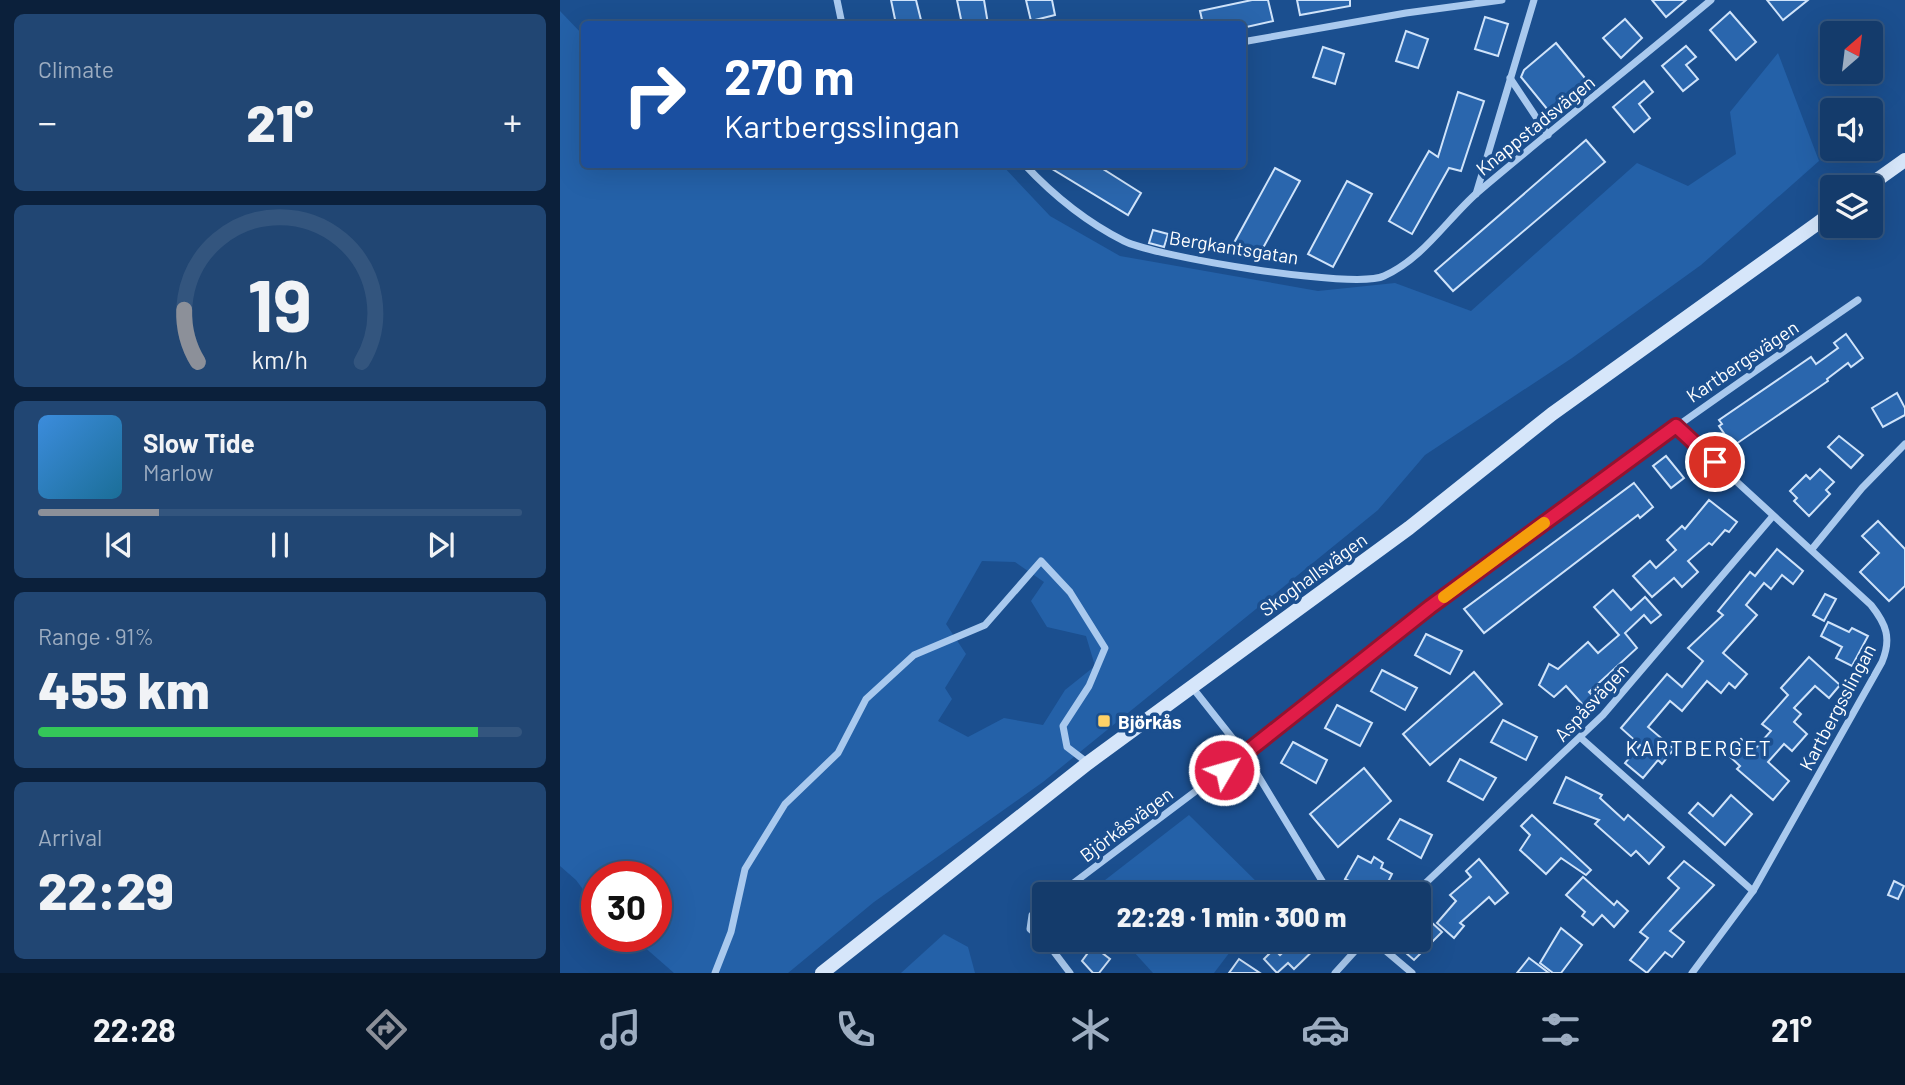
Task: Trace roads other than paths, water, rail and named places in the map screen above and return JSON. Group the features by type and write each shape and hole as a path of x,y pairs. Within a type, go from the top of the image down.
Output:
{"main road":[{"path":"1883,176 1905,160"},
{"name":"Skoghallsvägen","path":"822,973 1088,763 1409,528 1552,415 1820,222"}],"street":[{"path":"837,0 841,21"},
{"path":"1246,41 1406,13 1502,0"},
{"path":"1476,194 1534,0"},
{"name":"Knappstadsvägen","path":"1383,277 1437,237 1476,194 1711,0"},
{"path":"1510,78 1548,135"},
{"name":"Bergkantsgatan","path":"1028,168 1068,207 1126,242 1186,259 1347,279 1383,277"},
{"name":"Kartbergsvägen","path":"1244,754 1430,607 1676,426 1858,300"},
{"name":"Kartbergsslingan","path":"1676,426 1812,549 1883,620 1888,643 1882,662 1753,891 1692,973"},
{"path":"1812,549 1861,488 1905,444"},
{"name":"Aspåsvägen","path":"1427,882 1581,738 1773,516"},
{"path":"715,973 731,932 745,869 785,804 838,753 866,699 914,656 985,625 1041,561 1070,592 1105,648 1089,686 1063,726 1067,747 1088,763"},
{"path":"1192,687 1244,754 1323,882"},
{"path":"1581,738 1753,891"},
{"name":"Björkåsvägen","path":"1075,882 1244,754"},
{"path":"1054,952 1070,973"},
{"path":"1335,973 1355,952"},
{"path":"1387,952 1412,973"}],"place":[{"name":"Björkås","path":"1104,721"}],"district":[{"name":"KARTBERGET","path":"1699,747"}]}
